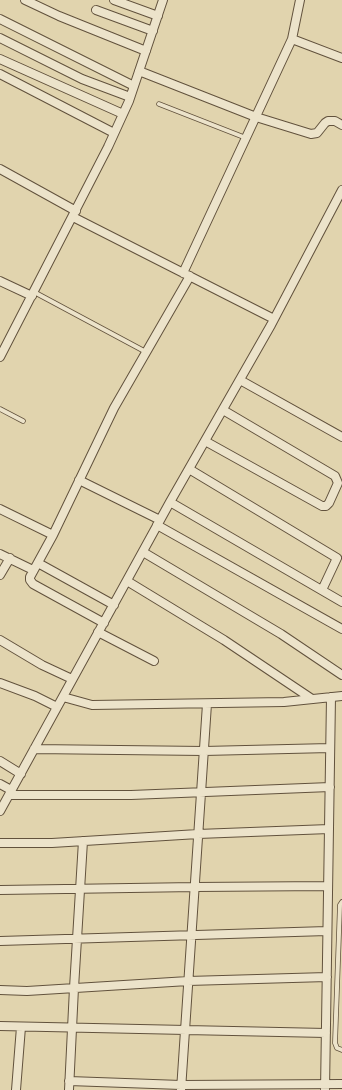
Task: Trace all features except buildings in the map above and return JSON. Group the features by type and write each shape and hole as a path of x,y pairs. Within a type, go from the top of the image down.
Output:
{"street":[{"path":"25,0 146,52"},
{"path":"114,0 158,16"},
{"path":"0,357 75,214 123,114 163,0"},
{"path":"104,623 33,584 30,577 53,535 114,408 146,352 186,275 292,38 300,0"},
{"path":"96,10 153,31"},
{"path":"0,19 134,86"},
{"path":"0,38 82,79 130,97"},
{"path":"292,38 342,58"},
{"path":"0,59 123,114"},
{"path":"139,71 256,117 311,134 317,133 328,121 335,121 342,125"},
{"path":"0,74 114,133"},
{"path":"0,170 75,214 186,275 274,320"},
{"path":"1,808 170,502 274,320 342,190"},
{"path":"0,280 33,294"},
{"path":"240,380 342,437"},
{"path":"205,441 322,506 329,504 338,483 335,476 223,410"},
{"path":"189,469 338,558 322,590"},
{"path":"80,480 159,523 342,629"},
{"path":"170,502 342,602"},
{"path":"0,509 53,535"},
{"path":"143,552 281,634 342,675"},
{"path":"0,554 33,570"},
{"path":"0,575 10,558"},
{"path":"38,563 114,605"},
{"path":"127,580 224,640 312,699"},
{"path":"98,632 154,661"},
{"path":"0,640 42,665 72,679"},
{"path":"0,683 35,696 57,707"},
{"path":"63,697 92,705 284,702 342,696"},
{"path":"325,1087 331,697"},
{"path":"181,1088 208,704"},
{"path":"34,749 204,751 330,748"},
{"path":"0,761 21,774"},
{"path":"0,784 10,792 131,795 330,787"},
{"path":"0,843 52,843 198,834 329,829"},
{"path":"69,1090 71,1028 83,841"},
{"path":"0,890 328,886"},
{"path":"0,941 327,931"},
{"path":"0,990 27,991 188,981 327,977"},
{"path":"0,1026 326,1033"},
{"path":"16,1090 21,1027"},
{"path":"69,1081 181,1088 325,1087 342,1084"}],"lane":[{"path":"159,104 246,138"},
{"path":"33,294 146,352"},
{"path":"0,409 23,421"},
{"path":"342,902 340,905 335,1044 337,1048 342,1050"}]}
